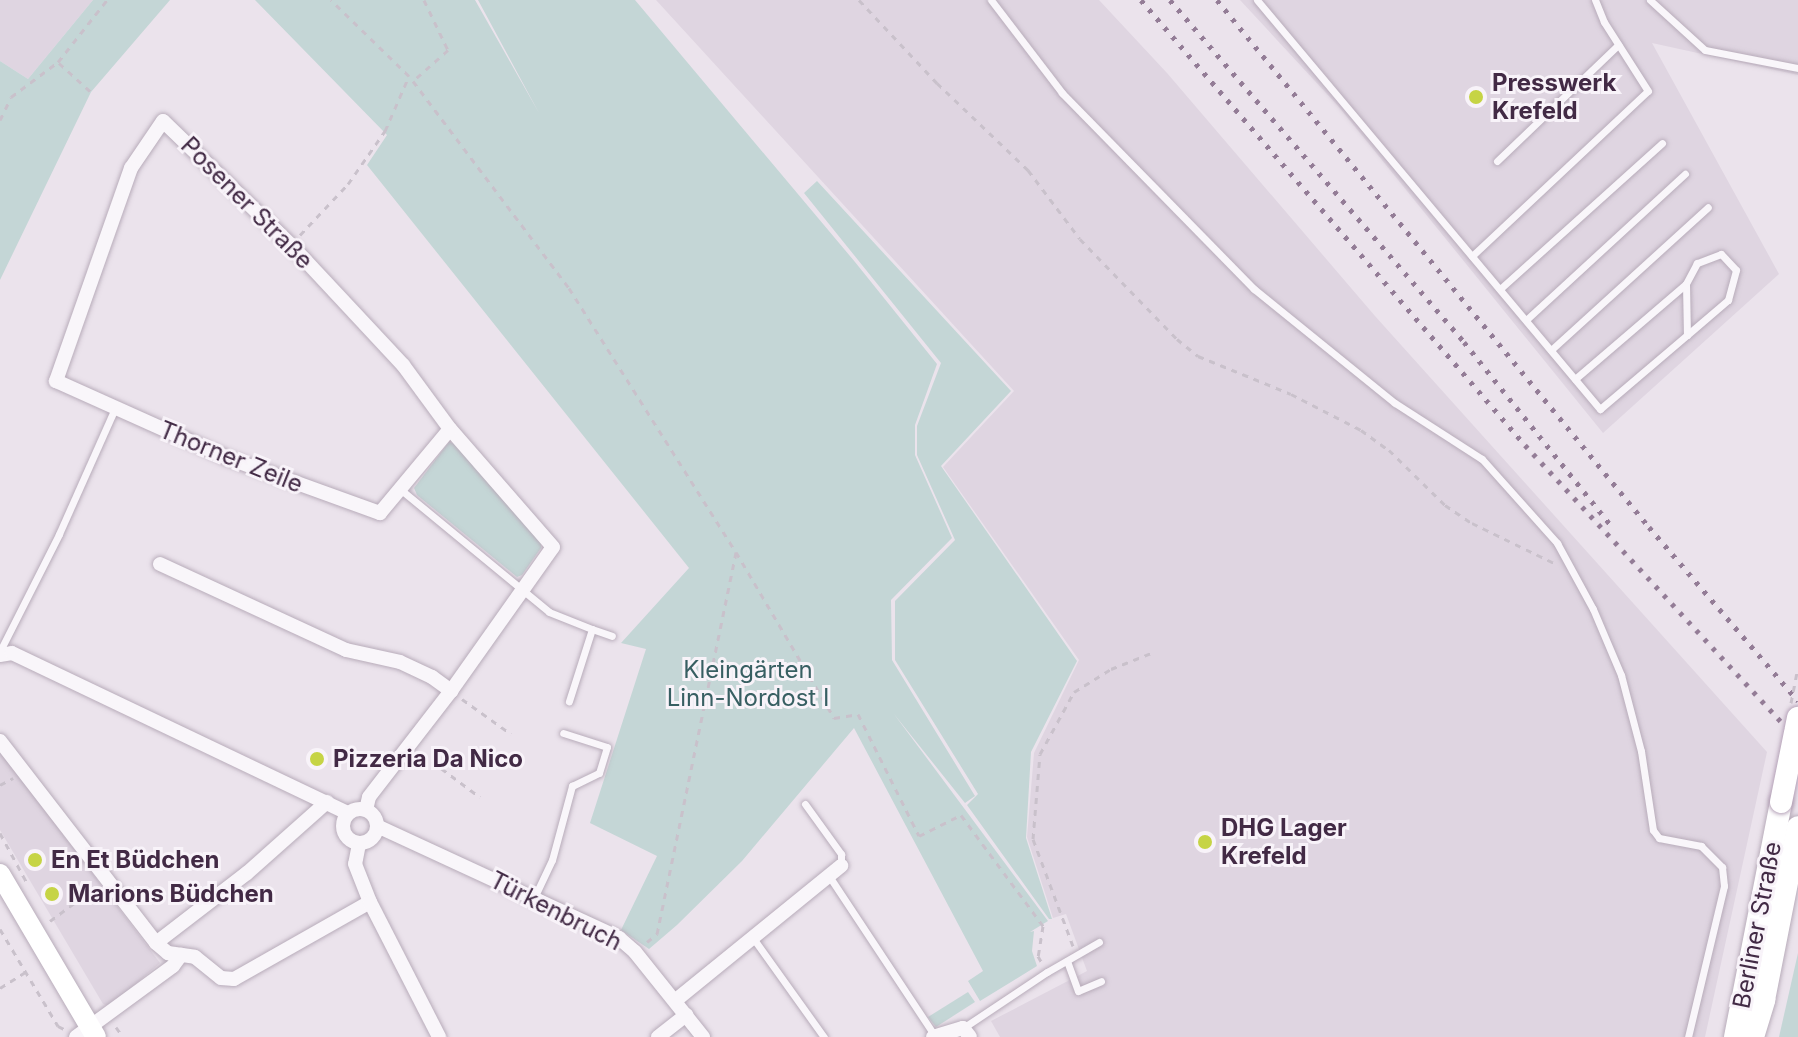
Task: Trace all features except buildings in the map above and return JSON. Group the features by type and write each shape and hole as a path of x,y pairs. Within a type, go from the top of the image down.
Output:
{"main road":[{"name":"Berliner Straße","path":"1735,1037 1798,718"},
{"name":"Berliner Straße","path":"1753,1037 1764,1000 1798,827"}],"street":[{"name":"Posener Straße","path":"56,381 126,179 163,121 291,245 403,365 450,429 553,547 522,589"},
{"name":"Thorner Zeile","path":"56,381 225,457 380,513 400,489"},
{"path":"400,489 450,429"},
{"path":"160,564 346,650 400,662 432,677 451,691"},
{"path":"366,810 369,797 451,691 522,589"},
{"path":"0,653 12,653 348,813 366,810 375,817 377,826 373,838 359,844 348,839 343,829 348,813"},
{"path":"0,741 156,943 168,953 195,957 221,978 234,979 370,902"},
{"path":"156,943 247,873 327,802"},
{"name":"Türkenbruch","path":"377,826 619,938 676,1000 703,1037"},
{"path":"359,844 355,864 370,902 439,1037"},
{"path":"676,1000 835,871"},
{"path":"0,874 92,1030 173,966 181,955"},
{"path":"658,1037 686,1015"},
{"path":"934,1036 967,1033"}],"lane":[{"path":"991,0 1062,93 1233,269 1311,338 1395,403 1482,459 1557,543 1621,675 1641,751 1653,830 1659,838 1701,846 1722,867 1724,886 1688,1037"},
{"path":"1257,0 1600,409 1728,300 1736,270 1721,254 1697,263 1686,284 1575,379"},
{"path":"1472,256 1646,96 1648,91 1618,45 1595,0"},
{"path":"1650,0 1705,50 1798,68"},
{"path":"1497,161 1618,45"},
{"path":"1500,289 1662,143"},
{"path":"1526,320 1685,174"},
{"path":"1551,350 1708,207"},
{"path":"1686,284 1687,335"},
{"path":"0,653 1,642 59,534 115,408"},
{"path":"400,489 549,612 612,636"},
{"path":"569,701 592,629"},
{"path":"534,898 552,860 572,786 599,773 607,747 563,733"},
{"path":"805,804 841,854 835,871 934,1036"},
{"path":"753,938 824,1037"},
{"path":"967,1033 1047,972 1099,942"},
{"path":"1067,961 1078,991 1101,981"}],"path":[{"path":"0,120 11,97 58,62 107,0"},
{"path":"291,245 348,184 385,131 411,79 448,50 424,0"},
{"path":"859,0 937,83 1028,170 1080,239 1177,339 1198,356 1291,394 1361,430 1389,450 1424,488 1472,523 1516,542 1540,559 1568,564"},
{"path":"332,1 411,79 569,288 736,552 834,718 858,714 919,836 961,815 1043,926 1038,956 1047,972"},
{"path":"58,62 91,92"},
{"path":"635,952 657,934 736,552"},
{"path":"1076,955 1033,839 1040,754 1074,692 1111,669 1151,653"},
{"path":"451,691 511,734"},
{"path":"410,745 480,797"},
{"path":"0,833 30,887"},
{"path":"50,921 105,880"},
{"path":"43,910 56,932"},
{"path":"0,929 58,1026 69,1037"},
{"path":"0,988 26,972"},
{"path":"92,1030 123,1037"}],"shaded area":[{"path":"0,0 93,0 28,79 0,61"},
{"path":"656,0 1099,0 1167,73 1375,316 1767,752 1705,1037 1000,1037 991,1021 1087,971 1066,914 1053,918 1027,837 1034,753 1079,660 943,467 1014,391"},
{"path":"1240,0 1798,0 1798,75 1652,43 1779,274 1603,433 1339,107"},
{"path":"0,751 160,963 110,1006 103,1004 0,830"}],"green space":[{"path":"93,0 170,0 91,92 0,280 0,61 28,79"},
{"name":"Kleingärten Linn-Nordost I","path":"255,0 475,0 539,113 478,0 635,0 855,262 937,364 915,425 915,455 952,538 891,600 892,660 975,796 965,803 894,714 1048,921 1030,932 1034,931 1032,951 1037,966 980,1001 968,981 983,971 854,728 742,861 677,925 649,949 621,930 657,856 590,823 646,649 621,643 689,568 367,165 387,135"},
{"path":"817,181 1011,391 941,466 1077,661 1031,752 1026,838 1052,919 1049,919 967,805 978,794 895,660 895,601 955,540 917,455 917,426 941,363 804,193"},
{"path":"449,442 455,444 541,542 541,548 522,575 517,577 417,495 414,488"},
{"path":"1798,953 1798,1037 1779,1037"},
{"path":"968,992 975,1002 936,1027 928,1017"}],"railway":[{"path":"1141,0 1525,445 1798,740"},
{"path":"1170,0 1464,342 1612,527"},
{"path":"1217,0 1649,527 1798,701"}],"place":[{"name":"Presswerk Krefeld","path":"1476,97"},
{"name":"Pizzeria Da Nico","path":"317,759"},
{"name":"DHG Lager Krefeld","path":"1205,842"},
{"name":"En Et Büdchen","path":"35,860"},
{"name":"Marions Büdchen","path":"52,894"}]}
